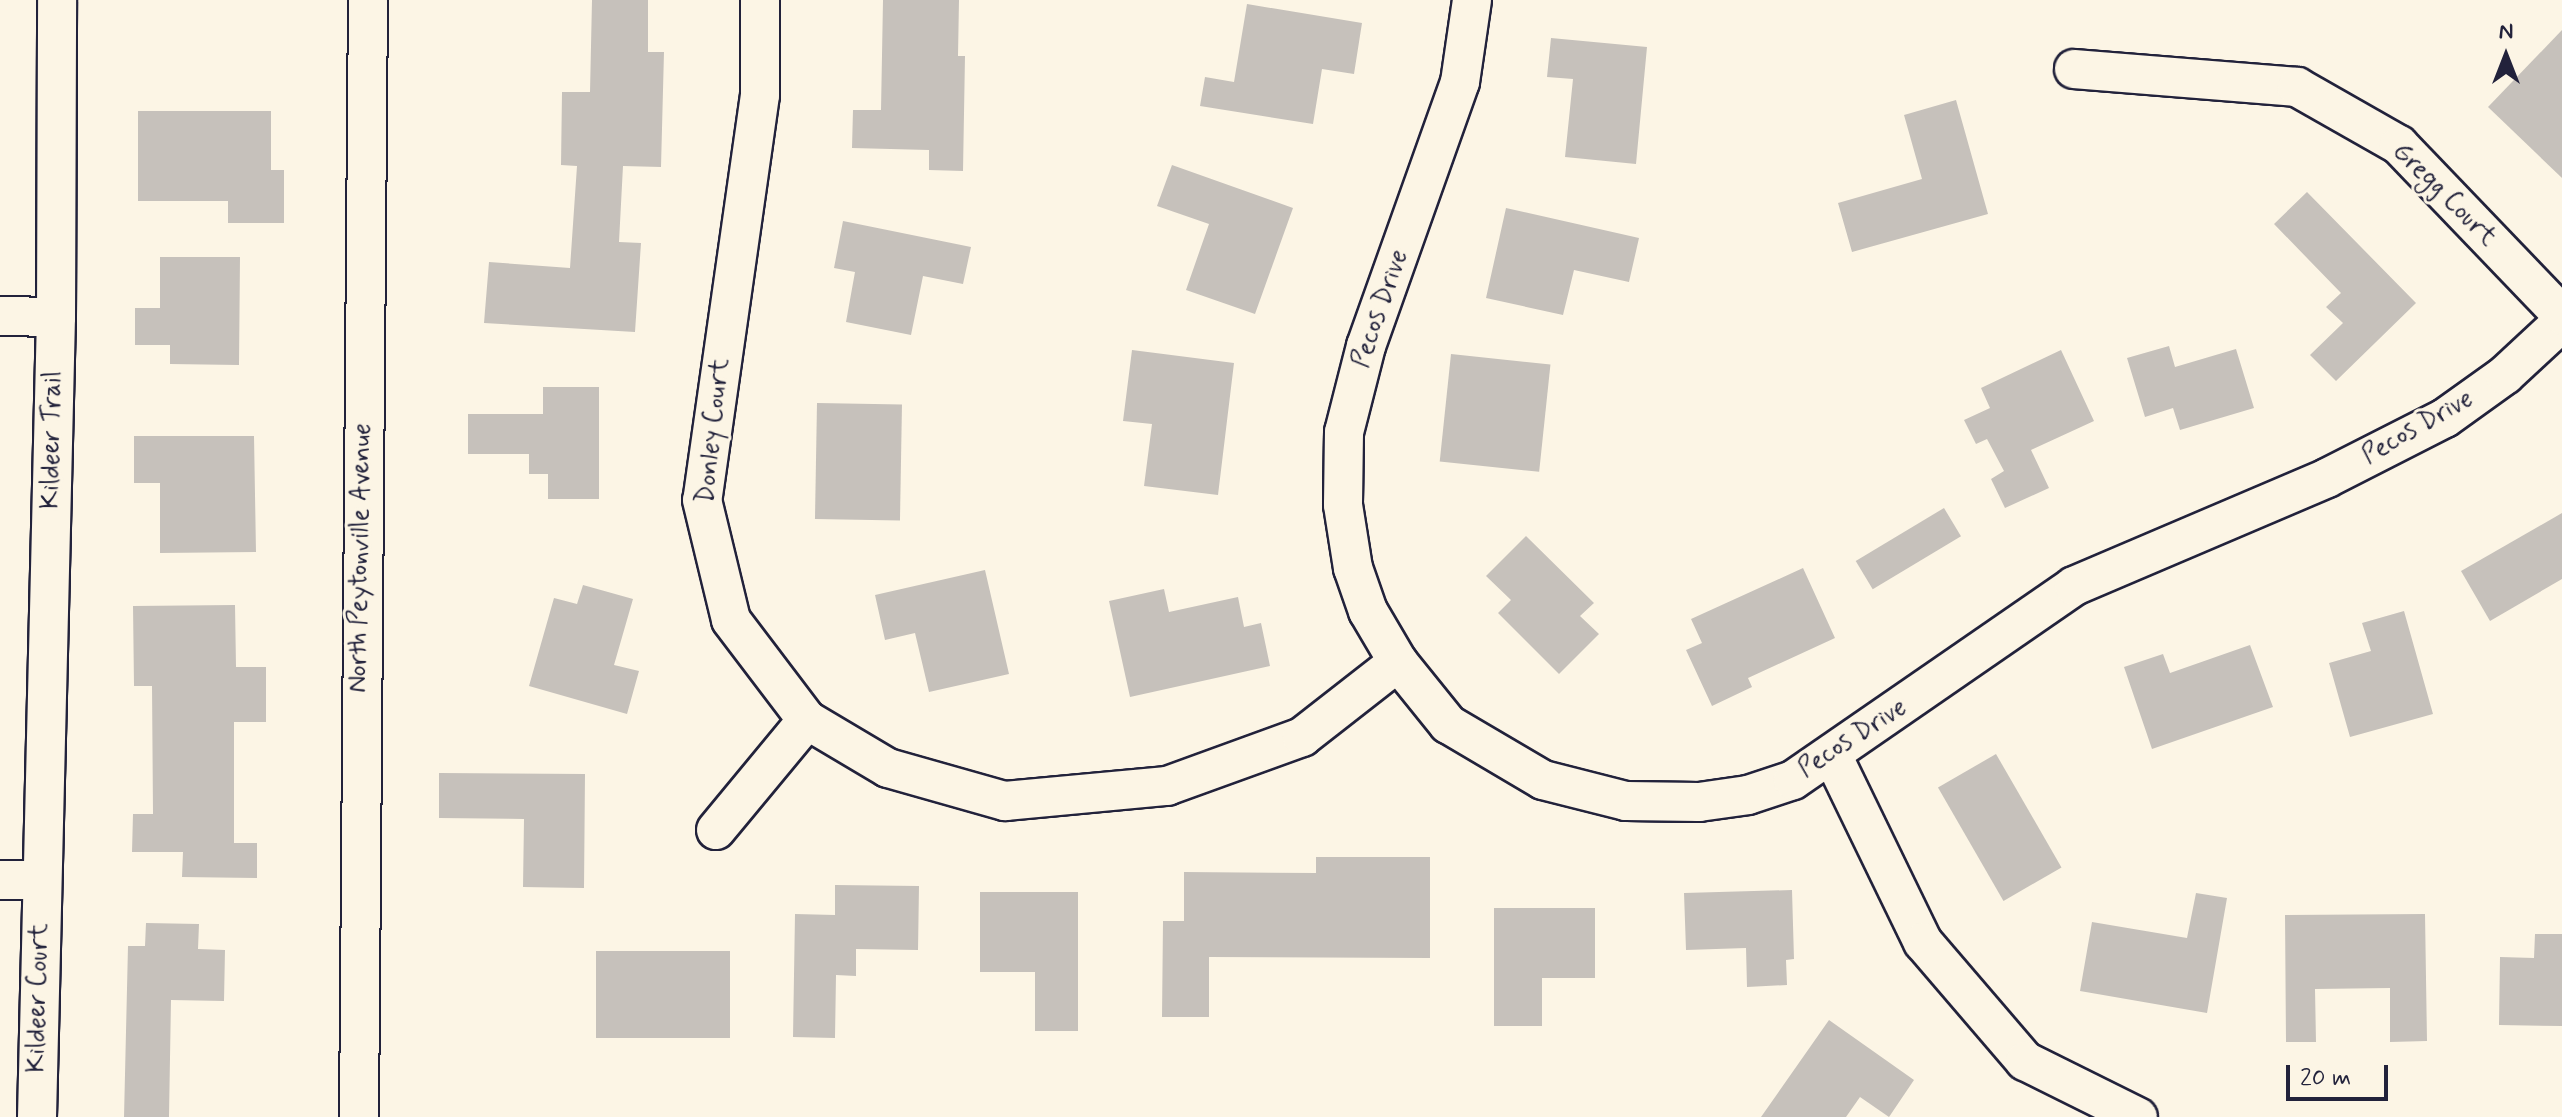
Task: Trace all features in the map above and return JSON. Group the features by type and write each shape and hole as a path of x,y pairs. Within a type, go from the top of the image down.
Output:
{"street":[{"name":"Kildeer Trail","path":"41,880 56,317 57,0"},
{"name":"North Peytonville Avenue","path":"359,1117 368,0"},
{"name":"Donley Court","path":"760,0 760,95 702,500 731,620 807,720 888,768 1005,801 1167,786 1302,737 1398,662"},
{"name":"Pecos Drive","path":"1472,0 1460,82 1366,346 1344,432 1343,505 1353,568 1368,611 1398,662 1448,724 1543,780 1626,801 1699,802 1748,795 1793,780 1833,757 2074,586 2327,478 2445,418 2505,375 2562,322"},
{"name":"Gregg Court","path":"2074,69 2297,87 2399,145 2562,315"},
{"path":"0,316 56,317"},
{"path":"716,830 807,720"},
{"path":"1833,757 1923,942 2025,1061 2138,1117"},
{"path":"0,880 41,880"},
{"name":"Kildeer Court","path":"37,1117 41,880"}],"building":[{"path":"592,0 648,0 648,52 664,52 661,167 623,166 619,242 641,243 635,332 484,323 489,262 570,268 577,166 561,165 562,92 590,92"},
{"path":"883,0 959,0 958,56 965,56 963,171 929,170 929,150 852,148 853,110 881,110"},
{"path":"1247,4 1362,23 1354,74 1322,69 1313,124 1200,106 1205,77 1234,82"},
{"path":"2562,30 2562,178 2488,107"},
{"path":"1551,38 1647,47 1636,164 1565,157 1573,79 1547,77"},
{"path":"1956,100 1988,214 1852,252 1838,203 1922,179 1904,115"},
{"path":"138,111 271,111 271,170 284,170 284,223 228,223 228,201 138,201"},
{"path":"1172,165 1293,208 1255,314 1186,290 1209,224 1157,206"},
{"path":"2307,192 2416,303 2336,381 2310,355 2343,323 2326,307 2341,293 2274,224"},
{"path":"1506,208 1639,238 1629,282 1574,270 1563,315 1486,298"},
{"path":"843,221 971,247 963,284 923,276 911,335 846,322 855,272 834,268"},
{"path":"160,257 240,257 239,365 170,364 170,345 135,345 135,308 160,308"},
{"path":"2169,346 2175,367 2236,349 2254,408 2180,430 2173,408 2145,417 2127,358"},
{"path":"1132,350 1234,363 1218,495 1144,486 1152,424 1123,421"},
{"path":"2061,350 2094,421 2031,450 2049,488 2005,508 1991,479 2004,471 1987,439 1976,444 1964,420 1990,408 1981,388"},
{"path":"1451,354 1550,364 1539,472 1440,461"},
{"path":"543,387 599,387 599,499 548,499 548,474 529,474 529,454 468,454 468,414 543,414"},
{"path":"817,403 902,404 900,520 815,519"},
{"path":"134,436 254,436 256,552 160,553 160,483 134,483"},
{"path":"1944,508 1961,536 1873,589 1856,561"},
{"path":"2562,513 2562,579 2490,621 2461,571"},
{"path":"1526,536 1594,603 1580,616 1599,634 1559,674 1498,613 1511,600 1486,576"},
{"path":"1803,568 1835,638 1748,678 1752,687 1712,706 1686,650 1702,643 1691,619"},
{"path":"985,570 1009,674 929,692 915,633 885,640 875,595"},
{"path":"583,585 633,599 614,665 639,671 627,714 529,686 554,598 577,604"},
{"path":"1164,589 1169,612 1238,597 1244,627 1261,623 1270,666 1130,697 1109,601"},
{"path":"235,605 236,667 266,667 266,722 234,722 234,843 257,843 257,878 182,877 183,852 132,852 133,814 153,814 152,686 134,686 133,606"},
{"path":"2404,611 2433,714 2350,737 2329,663 2371,651 2362,623"},
{"path":"2250,645 2273,707 2152,749 2124,667 2163,654 2170,673"},
{"path":"1996,754 2062,867 2003,901 1938,788"},
{"path":"439,773 585,774 584,888 523,887 524,819 439,818"},
{"path":"1316,857 1430,857 1430,958 1209,957 1209,1017 1162,1017 1163,921 1184,921 1184,872 1316,873"},
{"path":"835,885 919,886 918,950 856,949 856,976 836,975 835,1038 793,1037 795,914 835,915"},
{"path":"1792,890 1794,959 1786,960 1787,985 1747,987 1746,948 1686,950 1684,893"},
{"path":"980,892 1078,892 1078,1031 1035,1031 1035,972 980,972"},
{"path":"2196,893 2227,898 2207,1013 2080,991 2092,922 2187,938"},
{"path":"1494,908 1595,908 1595,978 1542,978 1542,1026 1494,1026"},
{"path":"2425,914 2427,1041 2390,1042 2390,988 2315,989 2316,1042 2286,1042 2285,915"},
{"path":"146,923 199,924 198,949 225,950 224,1001 171,1000 169,1117 124,1117 128,946 145,946"},
{"path":"2535,934 2562,934 2562,1026 2499,1025 2500,957 2534,958"},
{"path":"596,951 730,951 730,1038 596,1038"},
{"path":"1829,1020 1914,1080 1889,1117 1860,1097 1846,1117 1761,1117"}]}
